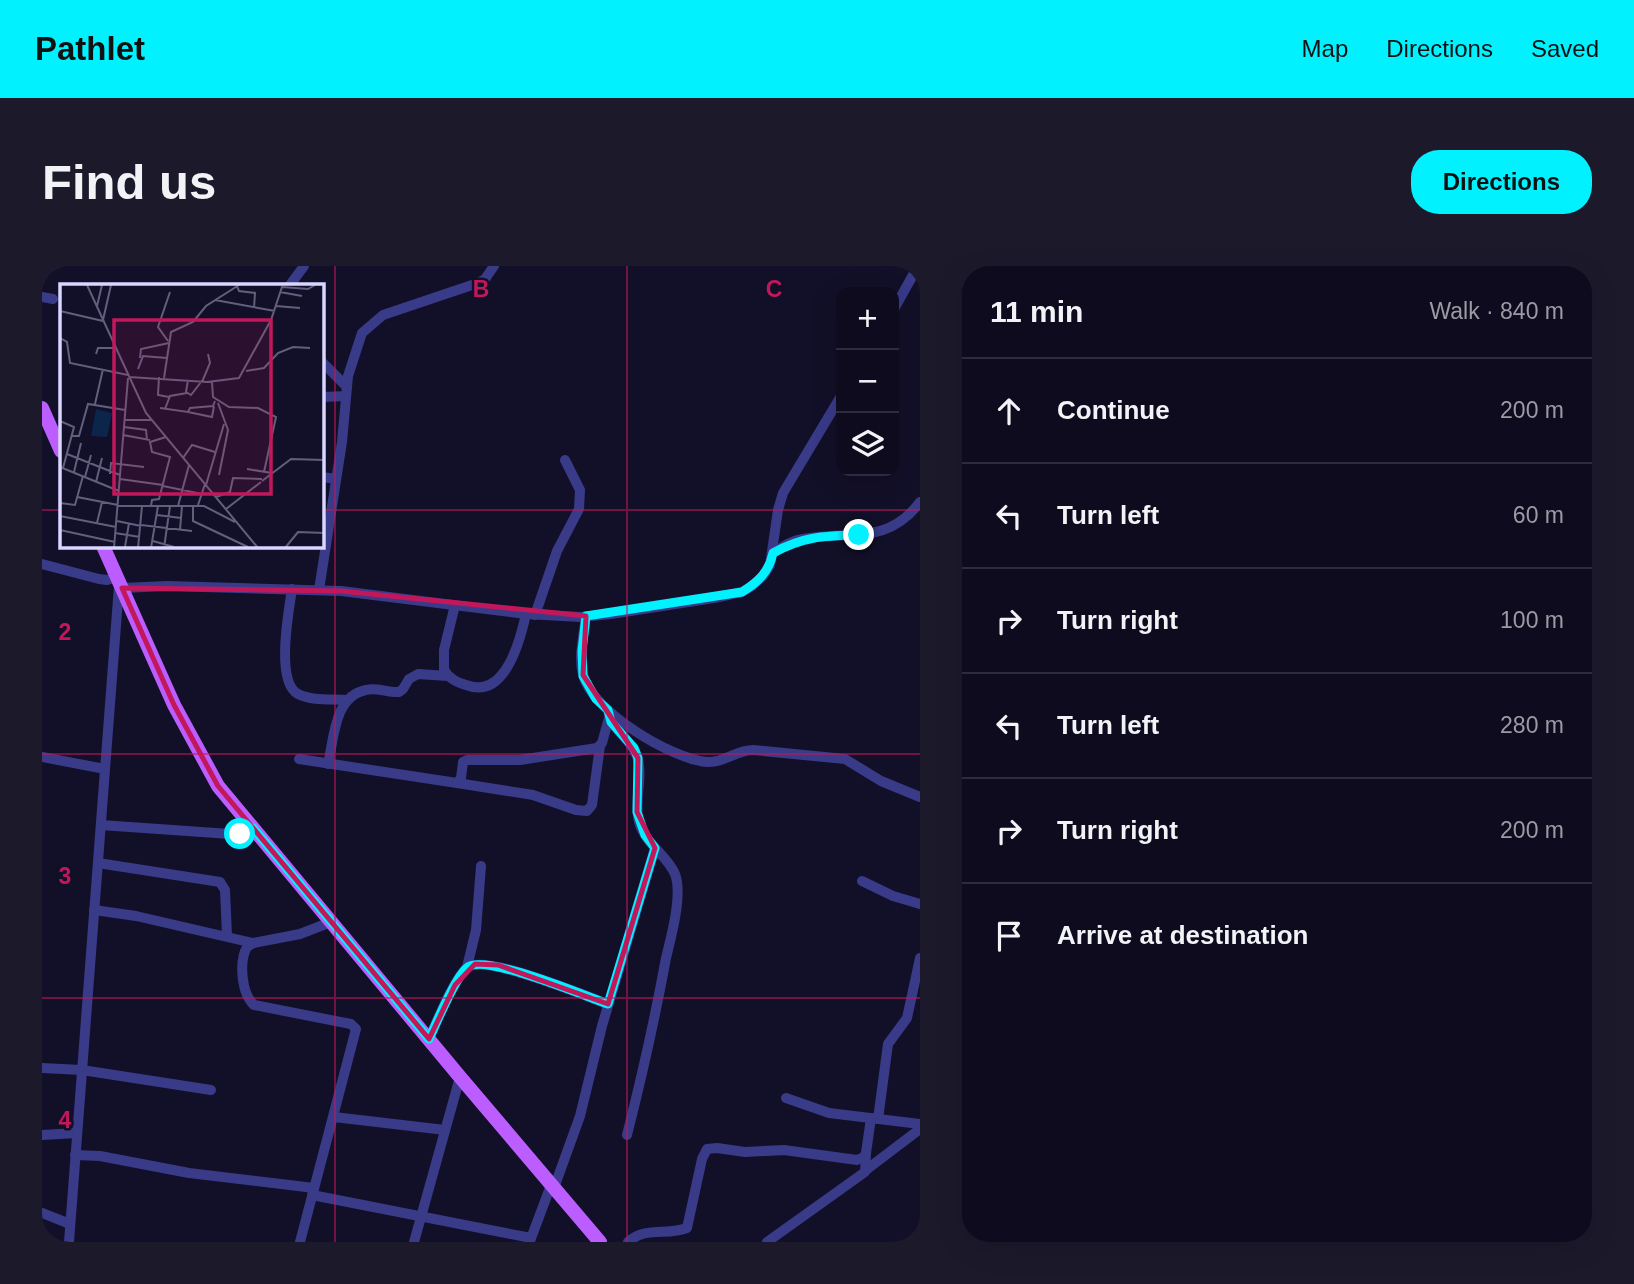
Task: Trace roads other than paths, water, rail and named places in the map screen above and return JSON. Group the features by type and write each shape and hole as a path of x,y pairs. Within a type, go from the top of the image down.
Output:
{"main road":[{"path":"42,408 46,426 60,449"},
{"path":"104,548 174,705 218,786 600,1242"}],"street":[{"path":"291,284 304,266"},
{"path":"319,590 348,376 362,333 374,322 393,312 478,283 485,279 494,266"},
{"path":"899,300 918,266"},
{"path":"42,297 53,299"},
{"path":"324,364 346,392"},
{"path":"324,397 346,392"},
{"path":"42,564 119,582 319,590 531,615 586,616 742,592 763,576 770,565 783,493 836,404"},
{"path":"292,589 285,656 289,685 295,693 305,697 346,700 364,690 399,692 418,674 448,676 471,688 491,684 510,664 557,551 579,509 581,498 575,478 565,460"},
{"path":"324,477 336,479"},
{"path":"773,553 794,541 876,534 903,521 920,502"},
{"path":"69,1242 119,582"},
{"path":"448,676 442,661 455,605"},
{"path":"586,616 582,651 583,676 596,699 634,748 638,758 637,812 645,835 675,873 677,897 648,1051 627,1135"},
{"path":"328,764 340,712 346,700"},
{"path":"299,760 533,794 576,810 587,811 592,805 600,746 609,714"},
{"path":"609,714 681,756 698,761 724,760 743,751 753,750 845,759 881,780 920,797"},
{"path":"457,783 461,778 463,762 467,760 520,760 590,750 600,746"},
{"path":"42,757 105,769"},
{"path":"101,825 230,834 240,834 253,828"},
{"path":"75,1155 100,1156 314,1192 421,1217 496,1230 531,1240 580,1116 608,1004 655,848"},
{"path":"98,863 220,881 225,890 226,936"},
{"path":"429,1039 467,967 476,930 481,866"},
{"path":"862,881 904,900 920,904"},
{"path":"94,910 136,916 253,943 300,934 331,922"},
{"path":"253,943 244,951 243,962 245,992 254,1005 355,1026 356,1033 300,1242"},
{"path":"866,1170 866,1153 888,1044 907,1018 920,958"},
{"path":"467,967 475,964 498,965 608,1004"},
{"path":"42,1068 82,1070 211,1090"},
{"path":"414,1242 460,1077"},
{"path":"786,1098 829,1112 920,1126"},
{"path":"334,1117 445,1130"},
{"path":"767,1242 866,1170 920,1126"},
{"path":"42,1135 77,1133"},
{"path":"628,1242 648,1231 687,1228 702,1159 707,1149 745,1152 784,1150 857,1160 866,1153"},
{"path":"42,1213 70,1224"}]}
